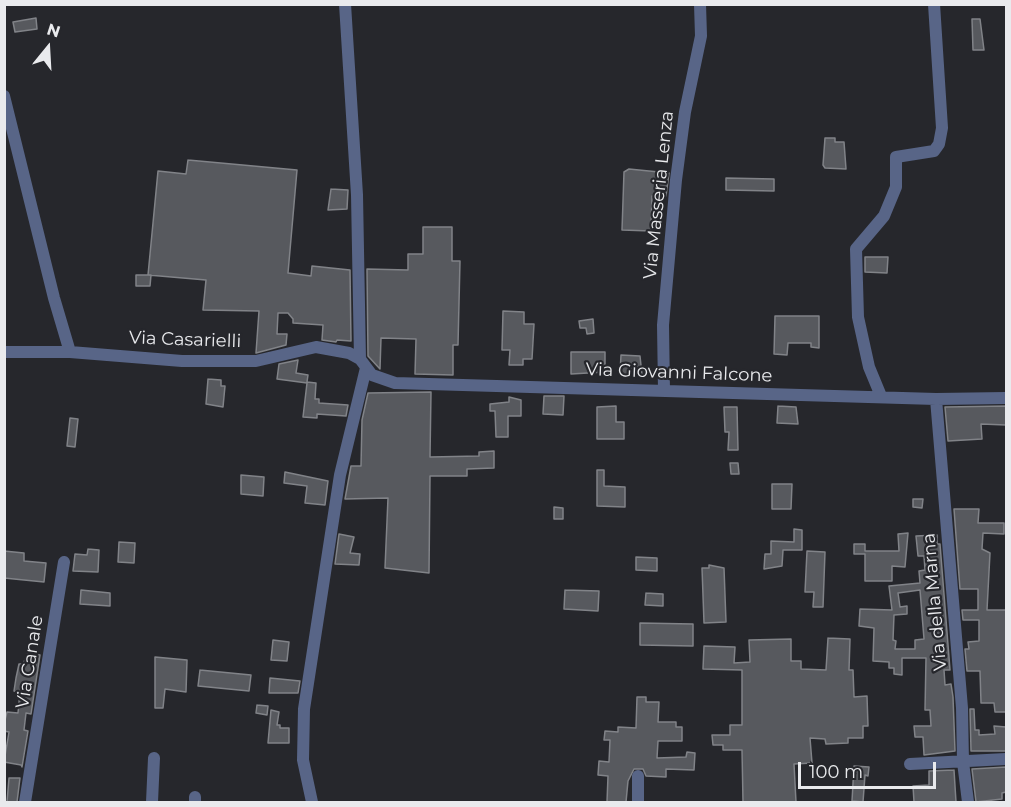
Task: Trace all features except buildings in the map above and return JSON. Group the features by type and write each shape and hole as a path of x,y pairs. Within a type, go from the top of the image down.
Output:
{"street":[{"path":"312,802 303,760 304,709 340,475 363,363 357,195 345,4"},
{"name":"Via Masseria Lenza","path":"664,391 663,325 675,191 685,112 701,36 700,4"},
{"path":"881,396 869,367 858,317 856,249 884,216 896,187 896,157 934,151 939,144 942,128 934,4"},
{"path":"4,96 54,298 70,352"},
{"name":"Via Casarielli","path":"4,352 70,352 182,360 256,361 316,347 333,348 363,363"},
{"name":"Via Giovanni Falcone","path":"363,363 372,375 395,383 936,399 1006,398"},
{"name":"Via della Marna","path":"936,399 962,708 963,762 968,802"},
{"name":"Via Canale","path":"25,802 64,562"},
{"path":"152,802 153,758"},
{"path":"910,764 1006,759"},
{"path":"638,776 638,802"}]}
